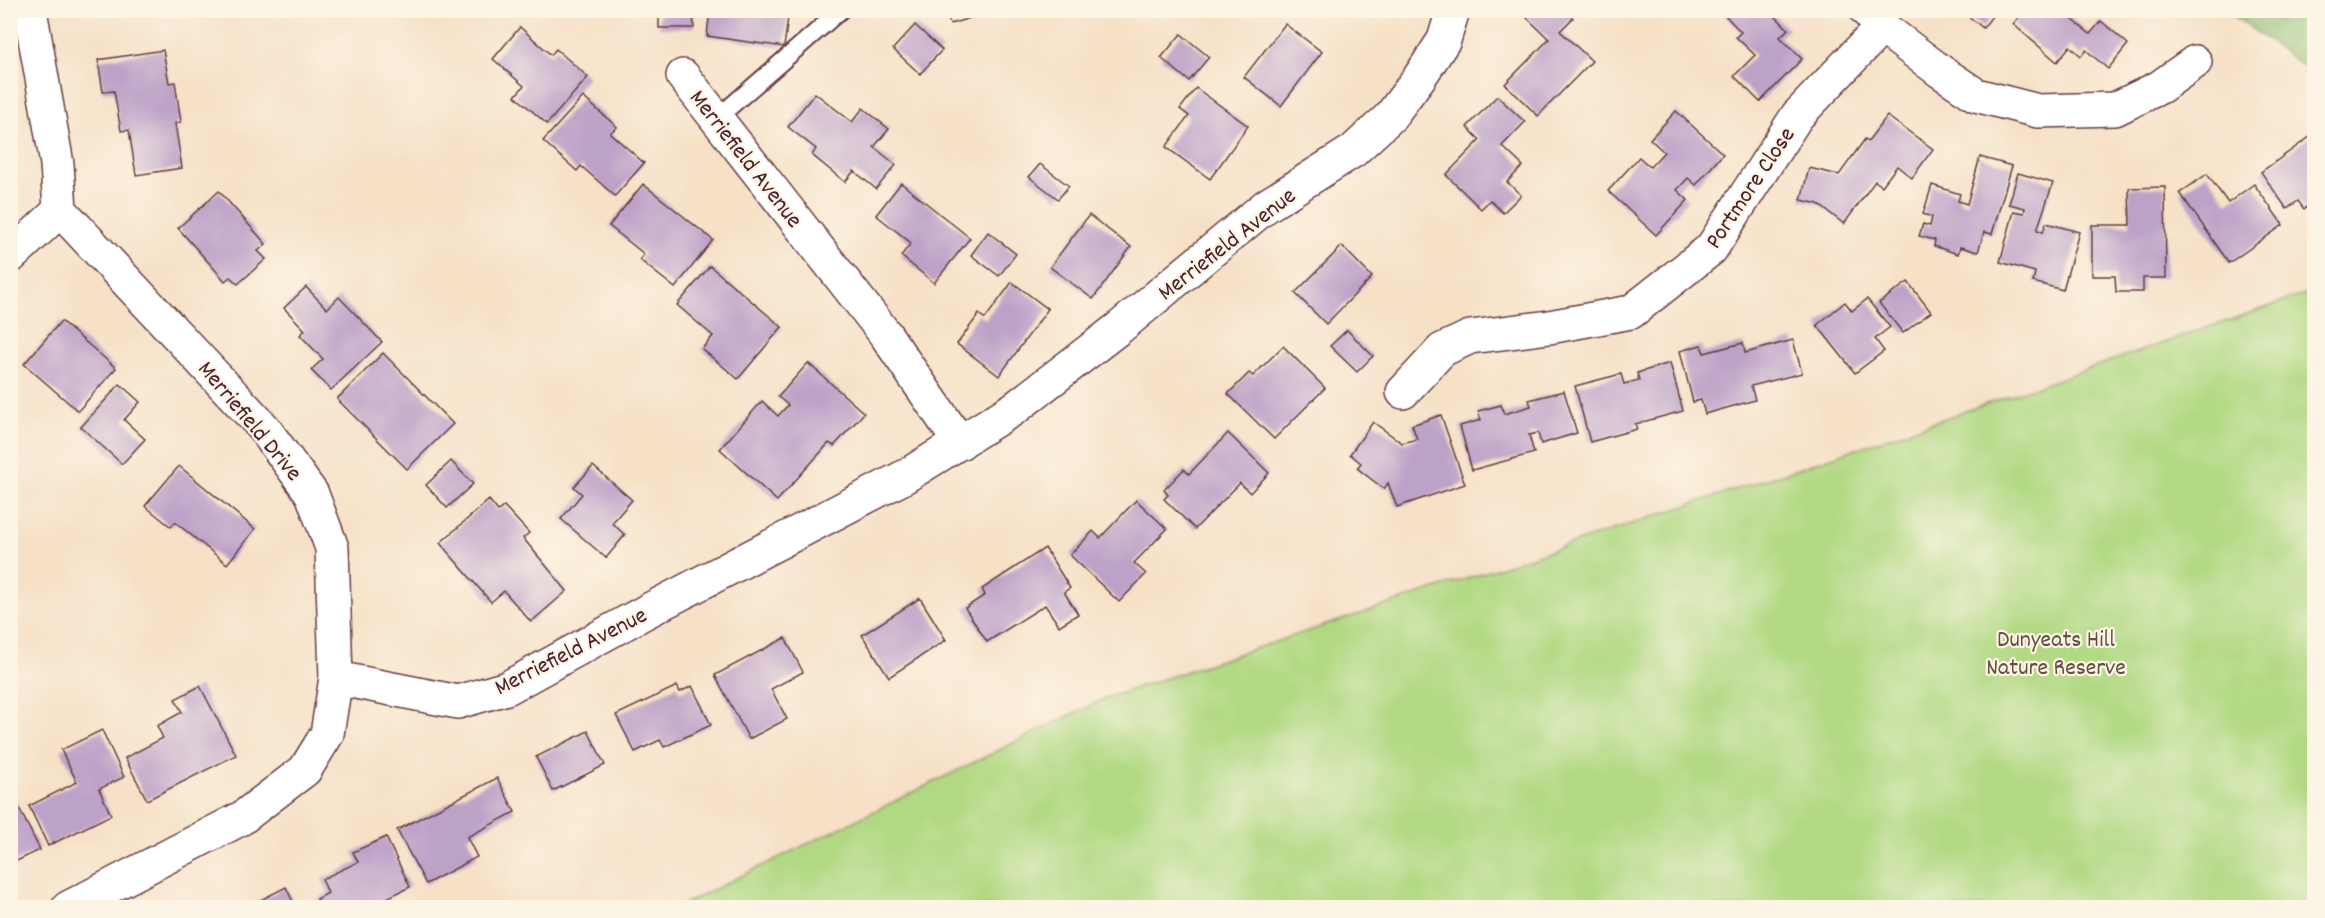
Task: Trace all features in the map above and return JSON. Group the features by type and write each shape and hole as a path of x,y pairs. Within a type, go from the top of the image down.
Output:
{"street":[{"path":"10,257 60,210 57,164 30,10"},
{"name":"Merriefield Avenue","path":"336,678 458,702 507,688 646,610 904,477 1015,408 1109,336 1266,206 1353,151 1390,117 1419,78 1443,40 1454,10"},
{"name":"Portmore Close","path":"1402,392 1442,350 1470,337 1549,327 1631,312 1711,249 1797,116 1874,19 1940,72 1976,95 2038,111 2115,109 2160,87 2195,63"},
{"name":"Merriefield Avenue","path":"683,76 886,335 960,443"},
{"name":"Merriefield Drive","path":"60,210 263,427 312,494 332,548 336,678"},
{"path":"68,908 242,818 305,770 327,734 336,678"}],"lane":[{"path":"716,119 841,10"}],"green space":[{"path":"2227,11 2314,11 2314,77 2306,68"},
{"name":"Dunyeats Hill Nature Reserve","path":"2314,291 2314,907 678,907 1106,698 1797,469"}],"building":[{"path":"659,10 693,10 694,28 659,28"},
{"path":"710,10 789,10 784,47 707,36"},
{"path":"946,10 993,10 994,11 950,24"},
{"path":"1530,10 1565,10 1573,18 1560,31 1592,61 1538,116 1505,84 1549,39 1525,16"},
{"path":"1720,10 1754,10 1759,15 1764,10 1769,10 1788,29 1780,37 1802,59 1760,102 1734,76 1755,55 1736,37 1741,32"},
{"path":"1961,10 2008,10 2003,16 1996,11 1983,28"},
{"path":"2025,10 2072,10 2076,14 2072,19 2090,34 2101,21 2128,44 2108,69 2086,50 2081,56 2070,46 2057,62 2013,24"},
{"path":"1285,24 1322,52 1281,106 1244,77"},
{"path":"915,25 942,50 920,74 893,49"},
{"path":"520,27 551,55 556,49 588,77 547,124 515,96 524,86 493,59"},
{"path":"1181,34 1209,57 1189,81 1161,58"},
{"path":"163,50 169,83 175,82 181,122 175,123 182,168 136,175 129,130 121,131 114,91 103,92 98,60"},
{"path":"1196,88 1248,126 1210,179 1166,147 1189,116 1180,109"},
{"path":"815,93 852,122 863,108 889,129 874,147 896,165 876,189 854,171 845,182 812,155 816,149 788,127"},
{"path":"1497,96 1525,122 1502,146 1523,166 1507,182 1521,195 1503,213 1490,200 1481,209 1446,175 1480,140 1467,127"},
{"path":"583,97 617,127 610,133 644,163 615,196 581,166 577,171 543,141"},
{"path":"1676,111 1723,154 1696,185 1688,178 1677,190 1688,200 1656,235 1608,191 1639,157 1650,167 1664,152 1650,139"},
{"path":"1887,116 1933,149 1912,178 1897,166 1882,186 1875,181 1844,224 1818,204 1801,200 1809,168 1839,175 1865,139 1868,141"},
{"path":"2314,134 2314,201 2304,209 2298,201 2287,209 2261,172"},
{"path":"1980,157 2012,166 1992,234 1984,232 1978,252 1960,247 1958,254 1934,246 1935,240 1919,236 1923,224 1930,226 1932,217 1923,214 1932,185 1960,194 1958,201 1967,204"},
{"path":"1040,164 1069,186 1058,199 1029,177"},
{"path":"2018,173 2053,183 2037,230 2043,232 2046,223 2079,232 2063,290 2033,282 2035,272 2000,262 2014,211 2024,213 2025,208 2009,204"},
{"path":"2207,174 2228,203 2254,184 2283,225 2229,263 2180,193"},
{"path":"901,183 970,238 934,283 901,256 911,243 876,215"},
{"path":"643,184 713,240 675,288 640,260 644,254 609,226"},
{"path":"2165,187 2166,278 2143,278 2143,292 2116,292 2115,276 2092,276 2092,225 2130,225 2129,188"},
{"path":"219,191 266,244 258,251 266,259 238,284 230,277 225,281 178,228"},
{"path":"1089,215 1131,247 1093,299 1050,267"},
{"path":"988,232 1016,254 999,276 971,255"},
{"path":"1342,246 1372,277 1326,324 1295,293"},
{"path":"710,266 782,327 738,379 702,349 713,336 677,305"},
{"path":"1012,282 1048,309 999,376 957,344 979,314 985,319"},
{"path":"1908,282 1931,312 1903,333 1879,303"},
{"path":"306,287 327,309 339,297 382,342 331,390 311,370 323,359 300,335 305,330 284,308"},
{"path":"1867,299 1890,327 1875,339 1884,351 1855,373 1817,325 1845,302 1852,311"},
{"path":"61,321 116,368 78,411 24,364"},
{"path":"1347,330 1373,356 1357,372 1330,346"},
{"path":"1793,340 1802,373 1751,386 1755,400 1705,414 1701,400 1693,402 1680,351 1701,345 1704,353 1743,343 1745,353"},
{"path":"1283,346 1325,388 1274,439 1228,394 1249,373 1253,376"},
{"path":"383,353 453,424 407,469 337,399"},
{"path":"808,363 864,413 834,446 829,443 777,501 720,449 762,401 778,416 788,405 778,397"},
{"path":"1670,363 1683,411 1635,424 1637,429 1590,442 1575,386 1621,374 1624,384 1639,380 1637,373"},
{"path":"120,384 140,402 124,420 145,439 122,464 81,427"},
{"path":"1564,391 1577,433 1541,444 1538,433 1529,435 1534,453 1472,470 1460,426 1481,420 1478,411 1501,405 1504,414 1531,406 1529,400"},
{"path":"1441,415 1465,484 1397,507 1388,483 1384,489 1357,468 1361,463 1350,454 1373,422 1402,443 1417,439 1412,425"},
{"path":"1228,433 1269,473 1250,493 1240,483 1195,529 1164,499 1168,495 1164,490 1184,469 1189,474"},
{"path":"451,461 473,484 447,508 426,485"},
{"path":"179,466 255,529 227,564 175,522 171,527 145,506"},
{"path":"593,466 632,500 612,523 625,535 606,558 561,519 582,494 574,487"},
{"path":"489,500 498,511 504,506 529,533 523,538 567,591 531,622 504,591 491,602 440,543"},
{"path":"1136,500 1167,529 1134,563 1146,574 1119,602 1070,555 1093,531 1100,538"},
{"path":"1045,548 1070,588 1064,592 1078,614 1059,626 1045,605 987,642 965,608 985,595 982,589"},
{"path":"920,598 946,640 889,677 862,635"},
{"path":"785,638 803,672 771,689 787,719 749,739 715,675"},
{"path":"200,686 236,755 147,800 125,758 163,738 157,726 182,712 175,699"},
{"path":"677,686 680,692 692,686 711,725 664,747 660,740 635,752 616,715"},
{"path":"102,730 124,777 99,789 111,815 48,846 29,806 77,782 61,750"},
{"path":"588,731 605,765 553,791 536,757"},
{"path":"497,778 515,812 467,837 477,857 426,884 397,830"},
{"path":"10,790 40,850 10,864"},
{"path":"386,837 410,887 366,908 322,908 317,899 328,893 322,879 358,862 353,852"},
{"path":"286,887 296,908 245,908"}]}
